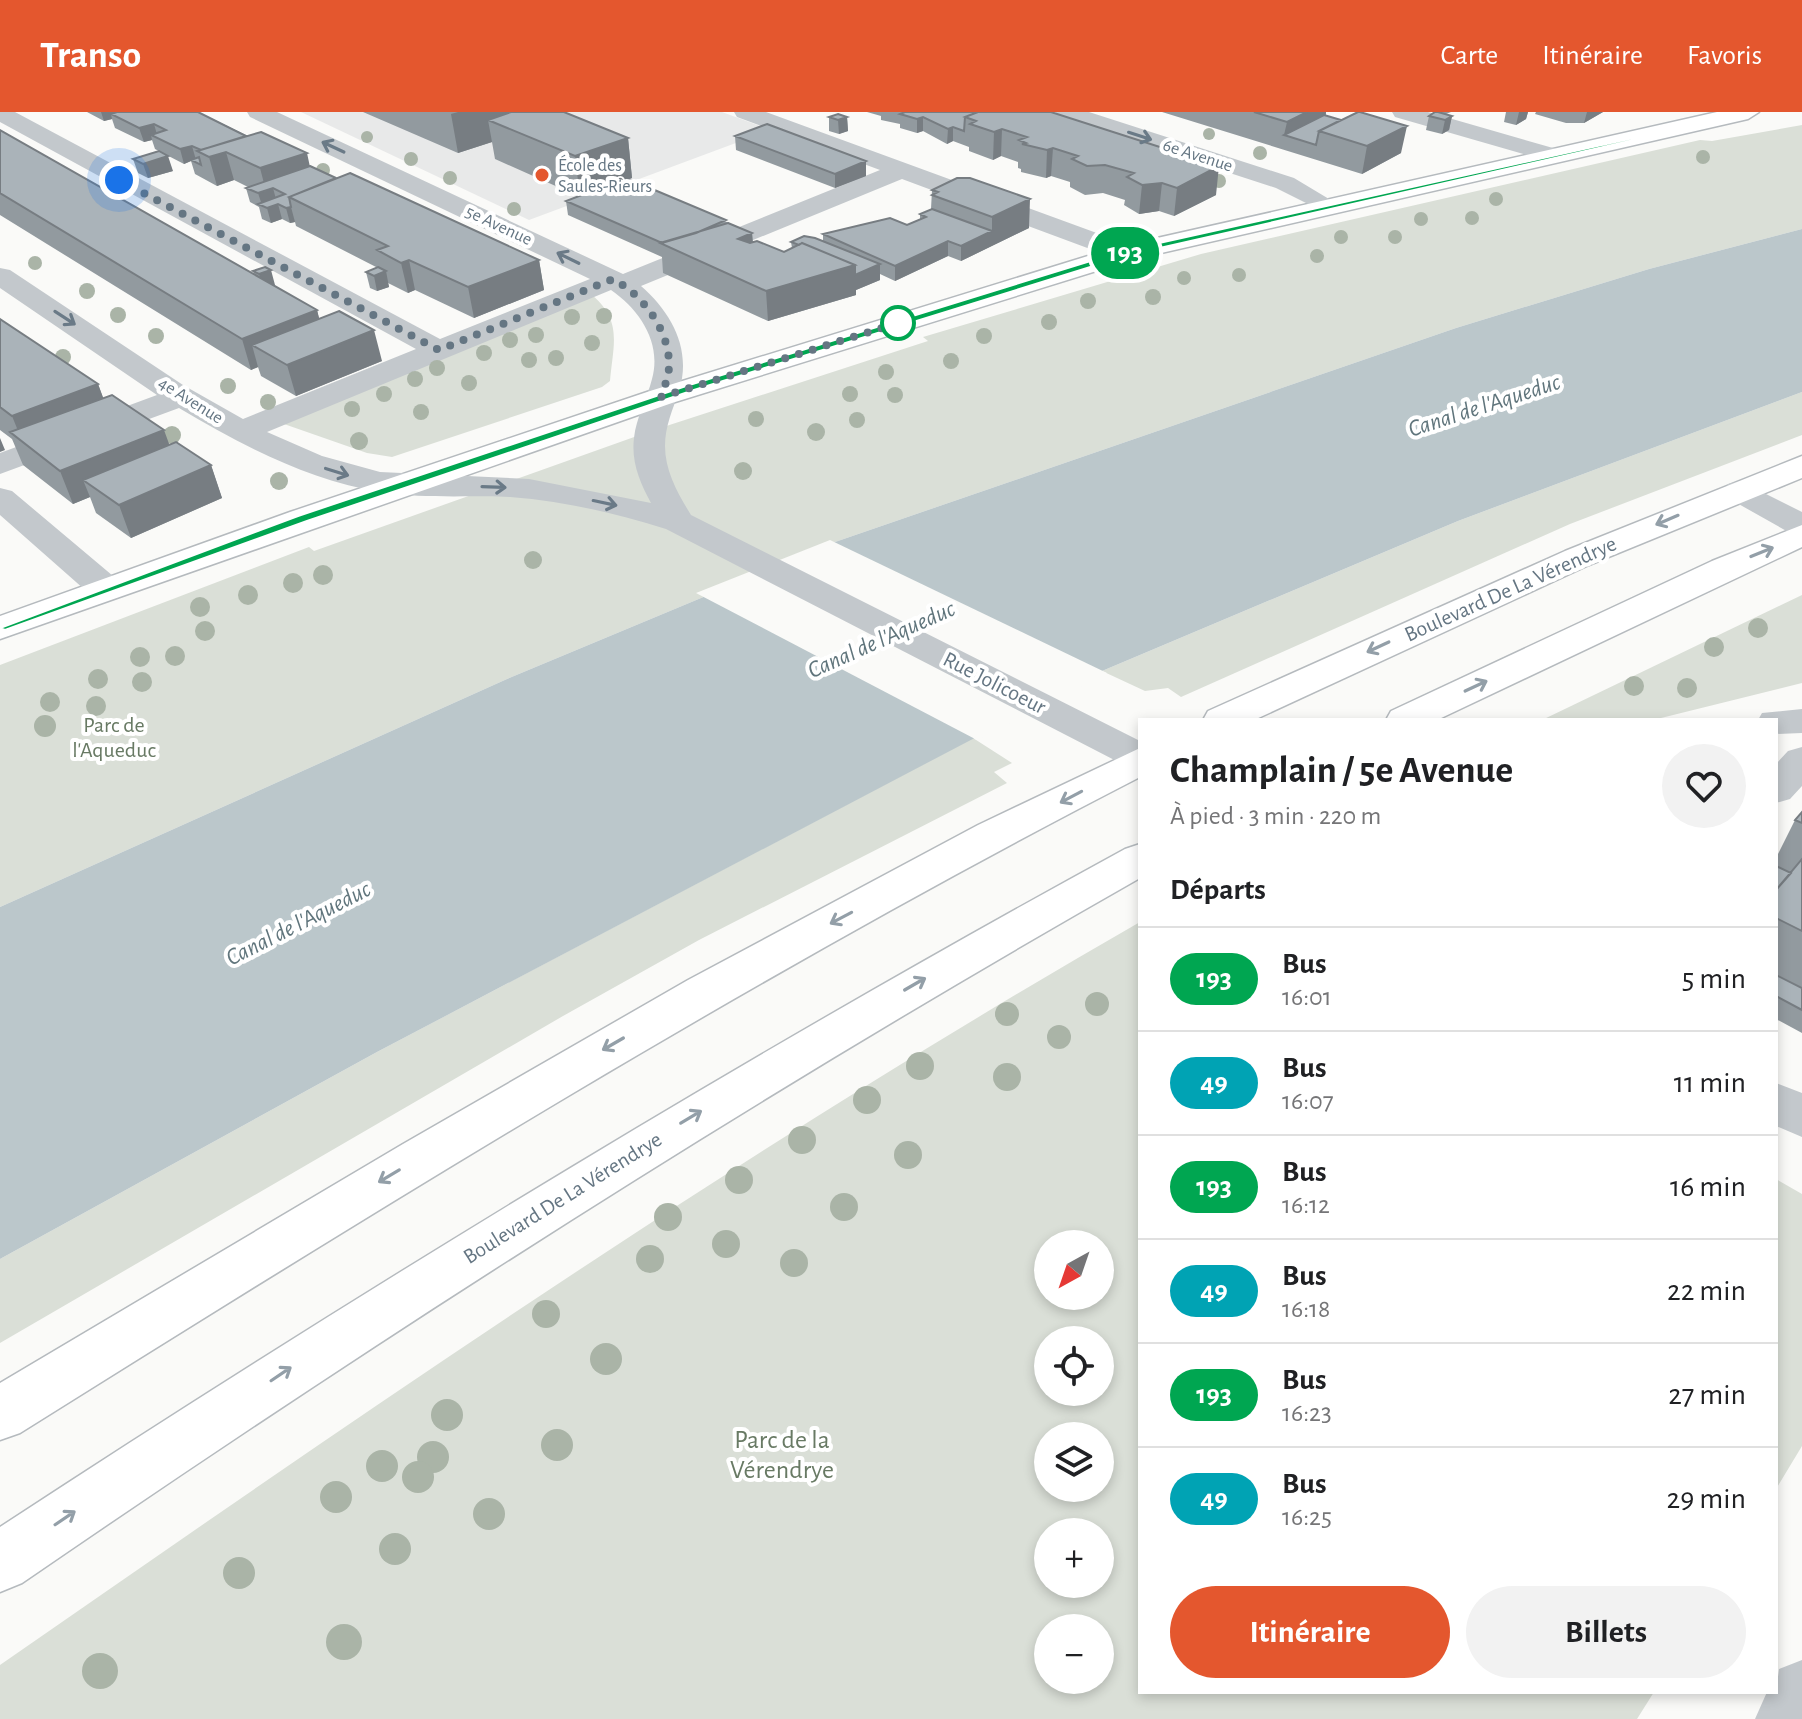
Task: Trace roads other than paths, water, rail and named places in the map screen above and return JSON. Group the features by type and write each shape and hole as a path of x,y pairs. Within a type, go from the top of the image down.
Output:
{"main road":[{"path":"0,628 661,397 1126,253 1737,113"},
{"name":"Boulevard De La Vérendrye","path":"1226,718 1468,606 1802,466"},
{"path":"1409,718 1724,568 1802,535"},
{"path":"0,1414 461,1132 617,1042 788,946 1138,760"},
{"name":"Boulevard De La Vérendrye","path":"0,1562 308,1356 518,1222 799,1051 1138,860"}],"street":[{"name":"5e Avenue","path":"258,112 617,282 652,315 666,345 669,367 661,397"},
{"path":"745,112 1126,253"},
{"name":"6e Avenue","path":"1066,112 1285,183 1326,205"},
{"path":"1403,112 1552,155"},
{"path":"0,113 119,180 439,350"},
{"path":"241,431 439,350 902,170"},
{"name":"4e Avenue","path":"0,276 241,431 326,469 401,486"},
{"path":"0,464 183,396"},
{"path":"661,397 651,431 651,462 660,490 678,522"},
{"name":"Rue Jolicoeur","path":"401,486 531,489 638,510 678,522 1073,721 1138,758"},
{"path":"1740,491 1802,526"},
{"path":"0,498 106,589"},
{"path":"1778,722 1802,721"},
{"path":"1778,788 1802,760"},
{"path":"1778,1103 1802,1117"},
{"path":"1788,1719 1802,1692"}],"water":[{"name":"Canal de l'Aqueduc","path":"1802,229 1802,392 1458,521 1102,671 377,1052 0,1259 0,907 507,679 835,542 1456,328 1649,269"}],"place":[{"name":"École des Saules-Rieurs","path":"542,175"}],"park label":[{"name":"Parc de l'Aqueduc","path":"114,736"},
{"name":"Parc de la Vérendrye","path":"782,1454"}]}
